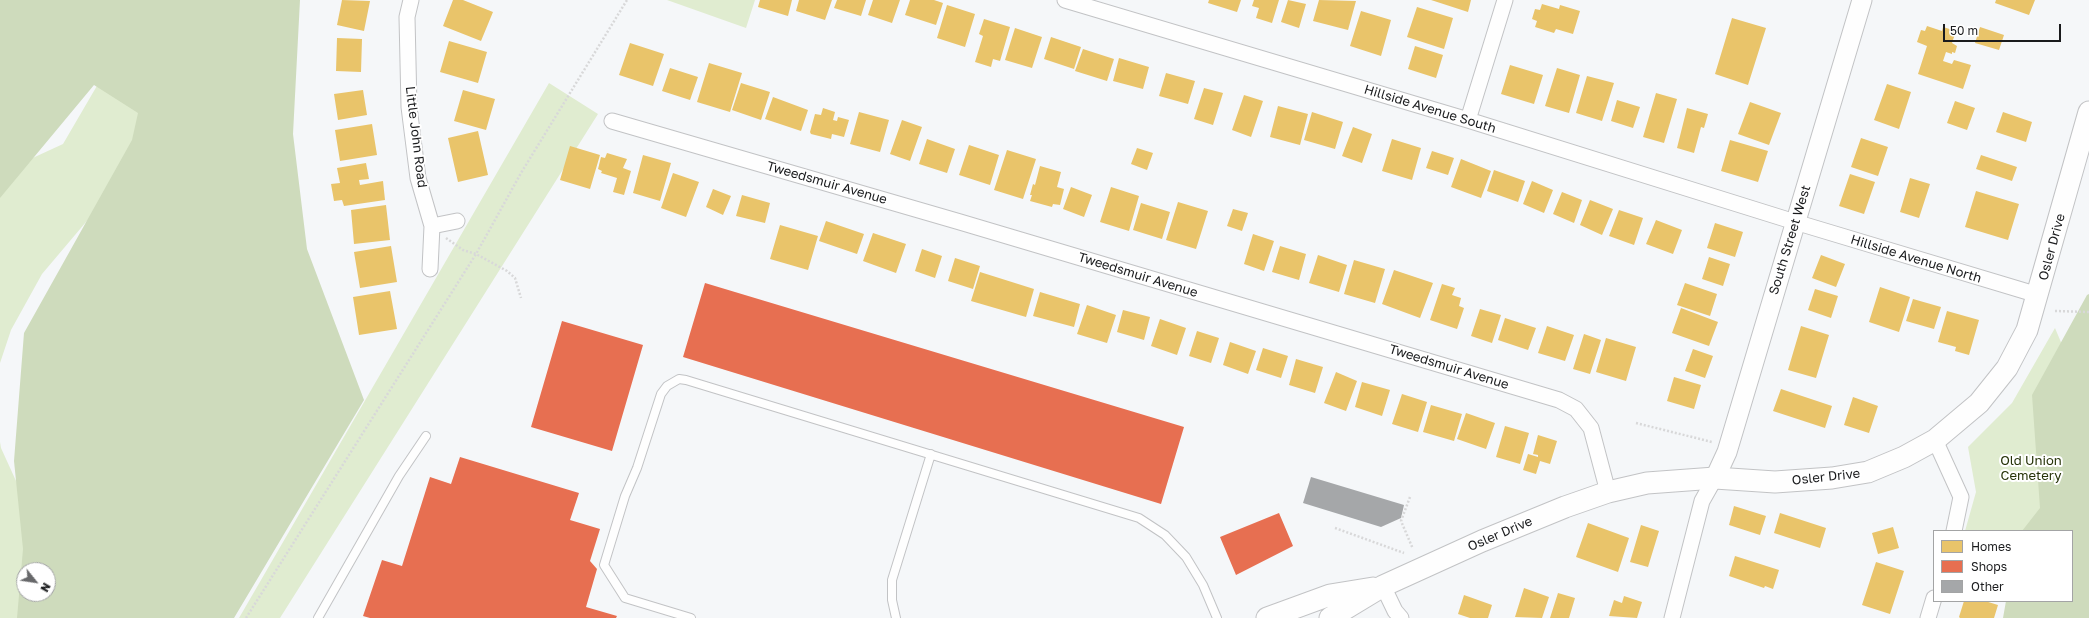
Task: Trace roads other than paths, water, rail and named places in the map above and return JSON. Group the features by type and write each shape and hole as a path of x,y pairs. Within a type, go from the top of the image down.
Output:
{"main road":[{"name":"Osler Drive","path":"1330,618 1383,586 1482,541 1565,506 1608,492 1647,483 1715,478 1775,482 1832,478 1868,472 1904,457 1935,440 1979,404 2007,368 2027,330 2089,112"},
{"name":"Osler Drive","path":"1267,618 1330,595 1383,586"}],"street":[{"name":"Little John Road","path":"411,0 407,16 409,108 418,178 432,227 430,269"},
{"name":"Hillside Avenue South","path":"1065,0 1468,120 1795,222"},
{"path":"1468,120 1505,0"},
{"name":"South Street West","path":"1715,478 1727,452 1862,0"},
{"name":"Tweedsmuir Avenue","path":"612,121 960,222 1558,400 1576,409 1591,428 1608,492"},
{"path":"432,227 457,221"},
{"name":"Hillside Avenue North","path":"1795,222 2038,295"},
{"path":"1935,440 1961,497 1954,530"},
{"path":"1672,618 1702,502 1715,478"},
{"path":"1383,586 1395,611 1401,618"},
{"path":"1928,618 1933,601"}],"lane":[{"path":"691,618 625,598 604,565 625,496 637,468 661,394 672,382 679,379 1139,518 1149,523 1173,541 1186,557 1204,585 1218,618"},
{"path":"318,618 399,476 426,436"},
{"path":"896,618 892,600 892,580 930,454"}],"park label":[{"name":"Old Union Cemetery","path":"2031,468"}]}
